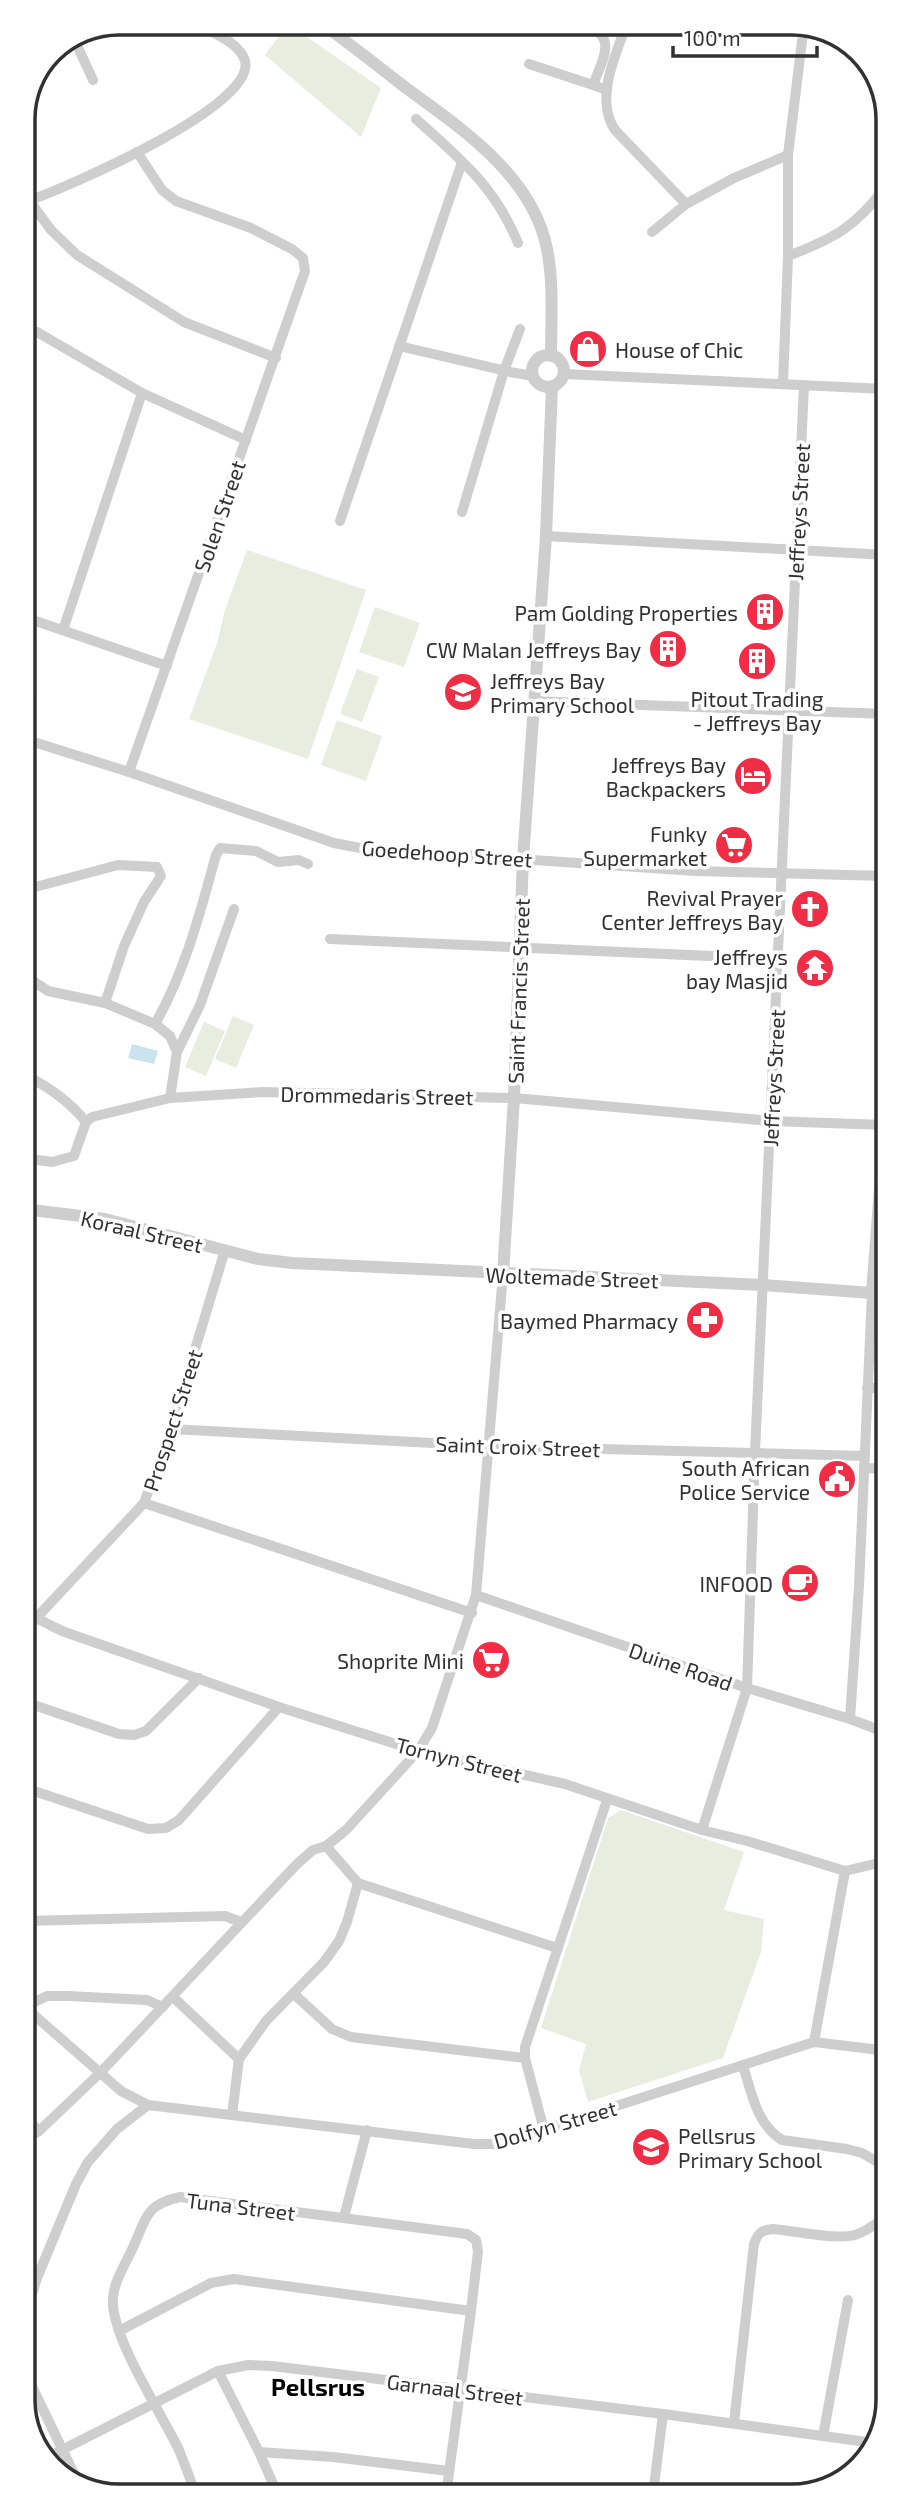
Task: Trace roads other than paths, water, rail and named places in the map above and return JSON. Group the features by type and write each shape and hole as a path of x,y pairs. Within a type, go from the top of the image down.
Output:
{"street":[{"path":"35,195 50,194 137,152 204,115 226,97 241,80 246,64 242,55 231,44 216,35"},
{"path":"337,35 472,137 491,154 526,199 547,247 551,356"},
{"path":"593,85 607,47 601,35"},
{"path":"623,35 609,77 606,103 608,119 615,130 686,204"},
{"path":"783,384 788,256 788,155 803,36"},
{"path":"77,46 93,80"},
{"path":"529,64 607,90"},
{"path":"416,119 483,181 507,215 519,243"},
{"name":"Solen Street","path":"129,772 305,271 303,258 292,249 251,228 176,201 162,190 137,152"},
{"path":"652,232 686,204 734,178 788,155"},
{"path":"340,521 462,162"},
{"path":"788,256 841,233 876,199"},
{"path":"35,208 51,230 77,256 184,322 276,358"},
{"path":"462,512 504,371 520,329"},
{"path":"35,332 142,393 246,440"},
{"path":"399,346 533,376 539,384 552,386 558,383 564,374 562,364 551,356 545,356 536,361 533,376"},
{"path":"564,374 876,389"},
{"name":"Jeffreys Street","path":"702,1830 747,1688 755,1452 804,385"},
{"name":"Saint Francis Street","path":"35,2134 100,2073 297,1864 313,1850 326,1846 346,1830 418,1751 432,1728 472,1613 476,1595 503,1274 514,1098 523,859 546,536 552,386"},
{"path":"63,630 142,393"},
{"path":"546,536 876,555"},
{"path":"35,621 167,666"},
{"path":"534,702 876,713"},
{"name":"Goedehoop Street","path":"35,742 334,843 360,848 695,871 876,876"},
{"path":"155,1024 171,997 220,848 256,851 278,862 299,860 308,864"},
{"path":"35,887 118,865 157,867 160,871 160,876 144,902 124,946 105,1003"},
{"path":"170,1098 177,1052 200,1005 234,909"},
{"path":"330,939 778,959"},
{"path":"35,982 48,991 105,1003 155,1024 170,1036 177,1052"},
{"path":"35,1081 71,1104 86,1122 74,1156 52,1162 35,1160"},
{"name":"Drommedaris Street","path":"86,1122 92,1117 170,1098 263,1092 514,1098 771,1121 876,1125"},
{"name":"Koraal Street","path":"35,1210 105,1219 258,1259"},
{"path":"35,1212 43,1210"},
{"name":"Prospect Street","path":"36,1618 144,1503 171,1429 225,1250"},
{"name":"Woltemade Street","path":"258,1259 292,1263 763,1285 876,1293"},
{"path":"850,1719 872,1293 876,1260"},
{"path":"867,1388 876,1388"},
{"name":"Saint Croix Street","path":"171,1429 489,1446 865,1456"},
{"path":"864,1468 876,1469"},
{"path":"144,1503 472,1613"},
{"name":"Duine Road","path":"476,1595 747,1688 876,1729"},
{"name":"Tornyn Street","path":"36,1618 62,1631 279,1707 418,1751 565,1784 702,1830 845,1871"},
{"path":"35,1705 119,1734 134,1735 145,1731 199,1678"},
{"path":"35,1790 148,1829 166,1828 179,1820 279,1707"},
{"path":"544,2130 525,2058 525,2047 607,1800"},
{"path":"326,1846 358,1883 557,1948"},
{"path":"814,2042 845,1871 876,1864"},
{"path":"232,2115 239,2059 266,2021 324,1962 339,1941 358,1883"},
{"path":"35,1922 225,1916 241,1922"},
{"path":"294,1994 332,2029 351,2037 525,2058"},
{"path":"35,2002 47,1996 68,1996 147,2000 163,2007"},
{"path":"173,1997 239,2059"},
{"name":"Dolfyn Street","path":"35,2015 121,2091 148,2105 474,2144 494,2144 544,2130 814,2042 876,2050"},
{"path":"743,2066 761,2120 772,2133 782,2140 862,2153 876,2161"},
{"path":"35,2283 76,2184 88,2162 117,2129 148,2105"},
{"path":"35,2128 39,2132"},
{"path":"344,2217 367,2130"},
{"name":"Tuna Street","path":"192,2484 113,2312 113,2294 149,2211 161,2201 180,2197 467,2234 476,2240 478,2251 471,2311"},
{"path":"734,2423 757,2234 773,2229 856,2235 876,2223"},
{"path":"119,2330 211,2283 234,2279 471,2311 447,2484"},
{"path":"823,2436 848,2300"},
{"name":"Garnaal Street","path":"55,2454 219,2371 248,2365 865,2441"},
{"path":"219,2371 273,2484"},
{"path":"35,2392 72,2470"},
{"path":"654,2484 663,2414"},
{"path":"260,2452 332,2456 449,2471"}],"water":[{"path":"132,1044 158,1051 154,1064 128,1058"}],"place":[{"name":"House of Chic","path":"588,349"},
{"name":"Pam Golding Properties","path":"765,612"},
{"name":"CW Malan Jeffreys Bay","path":"668,649"},
{"name":"Pitout Trading - Jeffreys Bay","path":"757,661"},
{"name":"Jeffreys Bay Primary School","path":"463,692"},
{"name":"Jeffreys Bay Backpackers","path":"753,776"},
{"name":"Funky Supermarket","path":"734,845"},
{"name":"Revival Prayer Center Jeffreys Bay","path":"810,909"},
{"name":"Jeffreys bay Masjid","path":"815,968"},
{"name":"Baymed Pharmacy","path":"705,1320"},
{"name":"South African Police Service","path":"837,1479"},
{"name":"INFOOD","path":"800,1583"},
{"name":"Shoprite Mini","path":"491,1660"},
{"name":"Pellsrus Primary School","path":"651,2147"}],"district":[{"name":"Pellsrus","path":"318,2386"}]}
